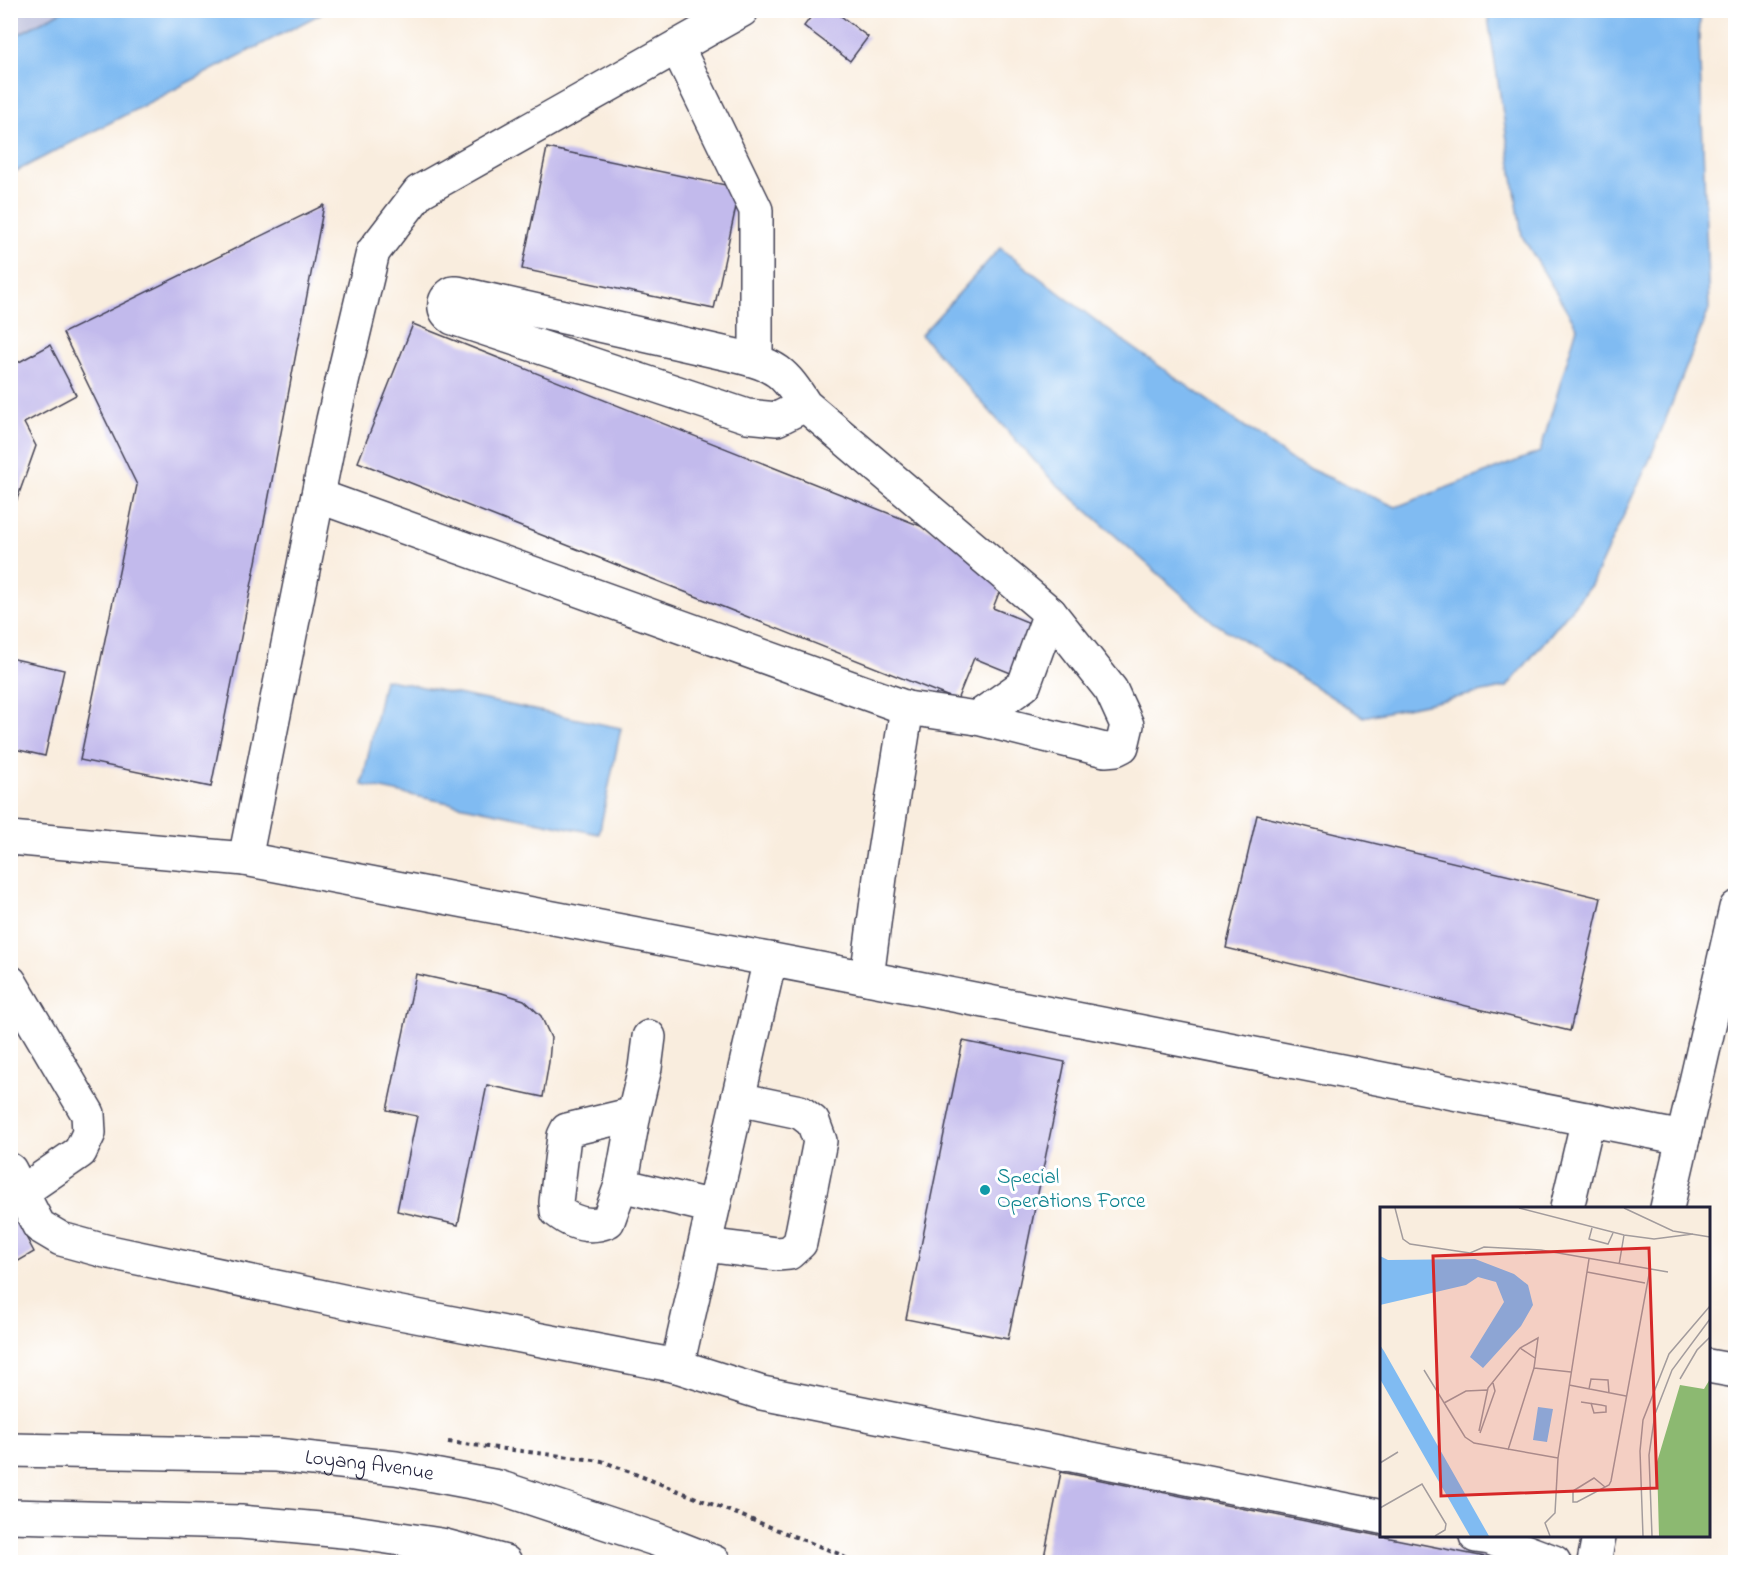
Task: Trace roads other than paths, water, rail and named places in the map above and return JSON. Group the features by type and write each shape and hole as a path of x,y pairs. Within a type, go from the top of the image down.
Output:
{"main road":[{"path":"245,859 333,420 373,252 419,192 742,10"},
{"path":"677,47 756,210 756,360"},
{"path":"318,495 906,708 977,718 1105,750 1122,746 1127,725 1112,690 1050,614 805,405 788,378 770,365 458,293 453,293 445,301 444,309 453,318 747,416 777,419 805,405"},
{"path":"977,718 1024,685 1050,614"},
{"path":"867,978 906,708"},
{"path":"10,838 245,859 770,959 1683,1138"},
{"path":"1667,1207 1736,908"},
{"path":"677,1366 770,959"},
{"path":"10,982 88,1114 89,1133 80,1152 16,1181 39,1226 61,1239 390,1311 677,1366 762,1393 1380,1517"},
{"path":"634,1114 567,1130 562,1147 556,1202 557,1211 568,1220 585,1225 599,1225 608,1221 621,1185 645,1068 649,1037"},
{"path":"705,1245 777,1254 789,1253 800,1243 820,1141 813,1122 800,1112 738,1099"},
{"path":"1567,1207 1588,1119"},
{"path":"621,1185 713,1207"},
{"path":"1710,1366 1736,1371"},
{"name":"Loyang Avenue","path":"10,1450 277,1455 396,1468 498,1487 655,1539 714,1563"},
{"path":"10,1516 241,1522 354,1532 441,1545 505,1563"},
{"path":"1489,1537 1554,1563"},
{"path":"1594,1563 1599,1537"}],"water":[{"path":"62,11 326,11 11,174 11,38"},
{"path":"1487,11 1701,11 1699,36 1709,309 1650,459 1591,585 1507,687 1363,717 1213,622 1051,479 921,335 1000,248 1107,329 1296,463 1396,507 1540,452 1577,327 1522,236"},
{"path":"384,679 621,728 599,834 362,785"}],"place":[{"name":"Special Operations Force","path":"985,1190"}]}
